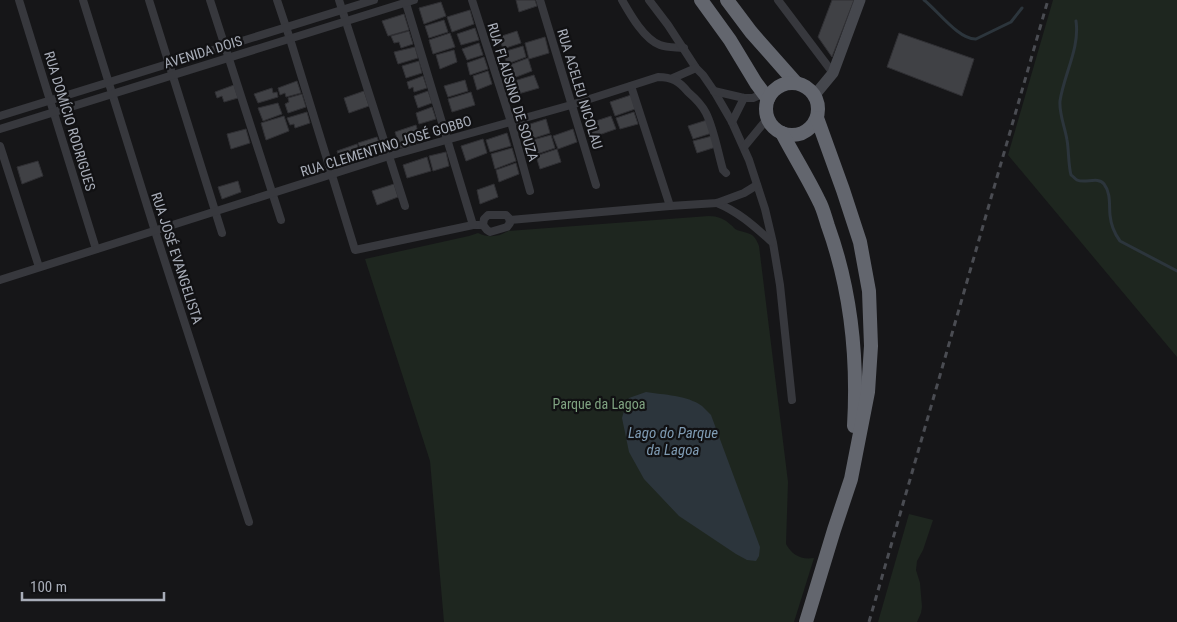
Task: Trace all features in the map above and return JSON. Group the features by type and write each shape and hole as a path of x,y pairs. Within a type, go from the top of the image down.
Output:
{"highway":[{"path":"702,0 766,96 767,119 775,130 788,136 802,134 813,126 819,113 817,99 809,88 796,83 782,84 766,96"},
{"path":"727,0 751,32 796,83"},
{"path":"806,622 851,479 868,392 872,346 869,291 860,242 817,118"},
{"path":"782,133 820,201 837,250 846,294 854,347 856,392 851,479"}],"street":[{"name":"RUA DOMÍCIO RODRIGUES","path":"19,0 96,249"},
{"name":"RUA JOSÉ EVANGELISTA","path":"83,0 249,522"},
{"path":"149,0 222,233"},
{"path":"210,0 281,220"},
{"path":"277,0 355,250 473,225 483,225"},
{"path":"339,0 405,206"},
{"name":"AVENIDA DOIS","path":"0,116 374,0"},
{"name":"RUA FLAUSINO DE SOUZA","path":"472,0 511,122 530,191"},
{"name":"RUA ACELEU NICOLAU","path":"540,0 596,185"},
{"path":"622,0 647,36 657,44 666,47 684,48"},
{"path":"649,0 714,91 744,147 765,209 773,243 780,286 792,400"},
{"path":"778,0 832,73"},
{"path":"814,96 832,73 860,0"},
{"name":"AVENIDA DOIS","path":"0,129 408,1"},
{"path":"408,1 473,225"},
{"name":"RUA CLEMENTINO JOSÉ GOBBO","path":"0,280 389,156 571,105 658,77 673,78 696,68"},
{"path":"673,78 685,88 706,113 723,170 726,173"},
{"path":"631,86 670,206"},
{"path":"714,91 744,98 766,96"},
{"path":"732,122 744,98"},
{"path":"744,147 767,119"},
{"path":"0,146 40,267"},
{"path":"510,220 717,203 744,193 757,185"},
{"path":"717,203 741,215 773,243"},
{"path":"483,225 488,215 506,215 510,220"},
{"path":"483,225 490,232 507,227 510,220"}],"green space":[{"path":"1053,0 1177,0 1177,357 1008,155"},
{"name":"Parque da Lagoa","path":"709,216 721,218 736,230 751,234 759,246 788,482 786,544 797,556 814,558 794,622 444,622 430,461 365,259 478,233 493,236 501,235 508,231"},
{"path":"909,514 933,520 923,550 917,561 916,570 920,583 921,613 917,622 878,622"}],"water":[{"name":"Lago do Parque da Lagoa","path":"646,392 675,396 696,402 711,415 760,547 759,556 756,561 747,560 736,554 679,516 644,479 629,452 622,418 629,398"}],"building":[{"path":"516,0 535,0 537,6 519,12"},
{"path":"832,0 854,0 832,57 818,37"},
{"path":"441,2 446,16 424,24 419,8"},
{"path":"470,10 474,24 452,32 447,17"},
{"path":"404,14 409,30 388,36 382,21"},
{"path":"444,20 448,32 429,38 425,26"},
{"path":"475,28 479,40 461,45 457,34"},
{"path":"409,31 413,44 401,48 399,42 394,43 391,36"},
{"path":"517,31 521,43 503,49 499,37"},
{"path":"450,33 455,47 433,54 429,40"},
{"path":"899,33 974,59 962,96 887,67"},
{"path":"545,37 549,53 529,59 525,43"},
{"path":"479,43 483,55 467,60 462,49"},
{"path":"523,46 526,57 507,64 503,52"},
{"path":"415,47 418,58 398,64 394,52"},
{"path":"454,50 457,62 440,69 436,55"},
{"path":"484,57 488,69 470,75 467,63"},
{"path":"528,58 532,71 511,79 507,66"},
{"path":"419,61 422,73 406,78 402,66"},
{"path":"488,71 492,84 477,90 473,76"},
{"path":"534,75 539,88 518,94 514,81"},
{"path":"423,76 427,88 414,92 413,87 409,89 407,82"},
{"path":"465,80 468,91 448,97 444,86"},
{"path":"297,81 301,93 286,97 285,93 280,95 278,88"},
{"path":"234,85 238,98 224,102 222,96 217,98 215,92"},
{"path":"272,88 273,93 277,92 278,97 258,103 254,94"},
{"path":"364,91 369,106 349,113 344,98"},
{"path":"428,91 432,103 418,108 414,96"},
{"path":"471,92 475,105 452,112 448,99"},
{"path":"302,94 306,107 288,113 285,104 289,102 288,98"},
{"path":"631,95 635,109 615,116 610,102"},
{"path":"278,103 282,114 263,121 258,108"},
{"path":"432,107 436,119 419,124 416,113"},
{"path":"307,112 310,123 295,128 294,124 290,125 287,118"},
{"path":"634,112 638,124 620,129 616,118"},
{"path":"284,116 289,131 266,140 261,123"},
{"path":"611,116 616,129 593,137 590,123"},
{"path":"546,119 550,133 528,140 524,126"},
{"path":"707,120 712,133 693,139 688,126"},
{"path":"416,125 419,136 416,137 417,143 400,148 395,132"},
{"path":"246,129 250,143 231,149 227,134"},
{"path":"573,129 577,142 558,149 553,136"},
{"path":"507,133 511,146 490,152 486,140"},
{"path":"551,135 555,148 534,155 529,141"},
{"path":"712,136 716,147 697,153 693,141"},
{"path":"377,137 381,148 363,155 358,143"},
{"path":"483,139 487,153 466,161 461,146"},
{"path":"357,144 361,156 341,162 337,151"},
{"path":"512,148 516,161 495,169 491,154"},
{"path":"557,149 561,162 540,169 536,156"},
{"path":"446,152 449,166 433,171 429,156"},
{"path":"427,157 431,171 407,178 403,165"},
{"path":"38,161 43,176 22,184 17,167"},
{"path":"516,163 519,174 499,182 496,170"},
{"path":"238,181 241,192 222,199 218,187"},
{"path":"394,184 398,197 377,205 372,191"},
{"path":"494,184 498,197 480,204 477,190"}],"waterway":[{"path":"924,0 956,30 969,38 976,39 1011,22 1022,8"},
{"path":"1076,21 1076,41 1060,101 1061,116 1068,144 1071,175 1076,180 1098,181 1104,184 1109,195 1112,226 1120,241 1177,271"}],"railway":[{"path":"869,622 1048,0"}]}
